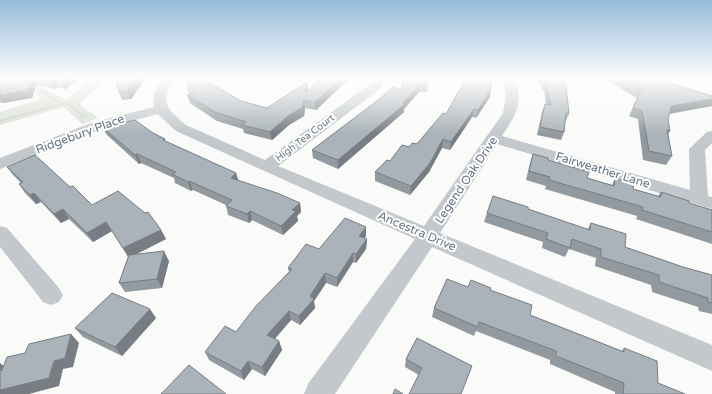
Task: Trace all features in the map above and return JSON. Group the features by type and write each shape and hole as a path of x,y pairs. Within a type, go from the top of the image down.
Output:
{"street":[{"path":"159,96 158,100 160,109"},
{"name":"High Tea Court","path":"266,167 362,96"},
{"name":"Legend Oak Drive","path":"318,394 494,138 510,113 514,96"},
{"name":"Ridgebury Place","path":"0,164 95,126 160,109"},
{"name":"Ancestra Drive","path":"160,109 169,119 181,128 266,167 712,358"},
{"path":"705,201 697,148 712,135"},
{"name":"Fairweather Lane","path":"494,138 705,201"},
{"path":"0,233 50,295"}],"path":[{"path":"50,96 61,104"},
{"path":"0,121 61,104 69,104 95,126"}],"shaded area":[{"path":"40,96 60,96 67,100 71,96 87,96 79,104 98,118 82,124 64,107 0,125 0,112 42,99"}],"building":[{"path":"189,96 233,96 241,101 267,108 285,96 321,96 315,102 304,100 303,107 288,116 270,132 242,125 246,122 215,112"},
{"path":"409,96 403,103 405,104 338,160 312,150 382,97"},
{"path":"456,96 486,96 478,110 474,109 451,142 443,139 430,163 411,186 375,172 387,160 390,161 402,145 410,147 412,143 417,144 443,113 446,114"},
{"path":"549,96 567,96 569,114 566,113 564,132 540,127 545,104 551,105"},
{"path":"638,96 712,96 712,99 671,106 668,120 670,131 667,130 672,156 649,151 642,111 633,108"},
{"path":"123,119 127,122 135,120 153,133 165,139 163,140 236,173 231,178 277,193 300,203 292,210 296,211 281,226 250,211 247,214 226,206 232,200 189,181 188,182 172,174 176,172 137,154 135,155 102,127"},
{"path":"533,154 589,172 587,178 614,186 615,178 634,184 633,189 661,197 661,192 712,210 712,232 642,210 643,207 549,180 550,177 529,171"},
{"path":"35,155 70,187 73,186 92,205 118,191 145,213 148,212 161,230 123,248 106,222 87,233 63,209 54,214 34,193 30,195 19,184 23,182 7,167"},
{"path":"493,196 590,230 591,223 626,234 625,247 683,267 712,275 712,303 708,302 708,298 659,282 659,275 601,257 601,249 572,239 570,248 546,239 548,233 487,213"},
{"path":"345,218 366,227 359,236 367,239 356,254 353,253 337,278 325,273 310,296 314,299 299,316 289,311 267,335 279,341 262,367 248,361 241,371 205,352 225,326 236,332 256,306 292,269 288,268 306,244 319,249"},
{"path":"164,251 157,279 119,283 129,255"},
{"path":"447,279 468,287 471,280 491,288 490,290 532,305 530,315 624,352 624,348 657,361 658,383 685,394 623,394 624,383 556,356 556,351 479,322 478,327 434,308"},
{"path":"112,293 150,309 115,347 75,328"},
{"path":"71,334 65,358 54,361 49,378 0,390 0,375 7,357 25,353 29,344"},
{"path":"417,338 472,366 461,394 409,394 422,368 406,359"},
{"path":"189,365 226,394 161,394"},
{"path":"395,389 403,394 393,394"}]}
